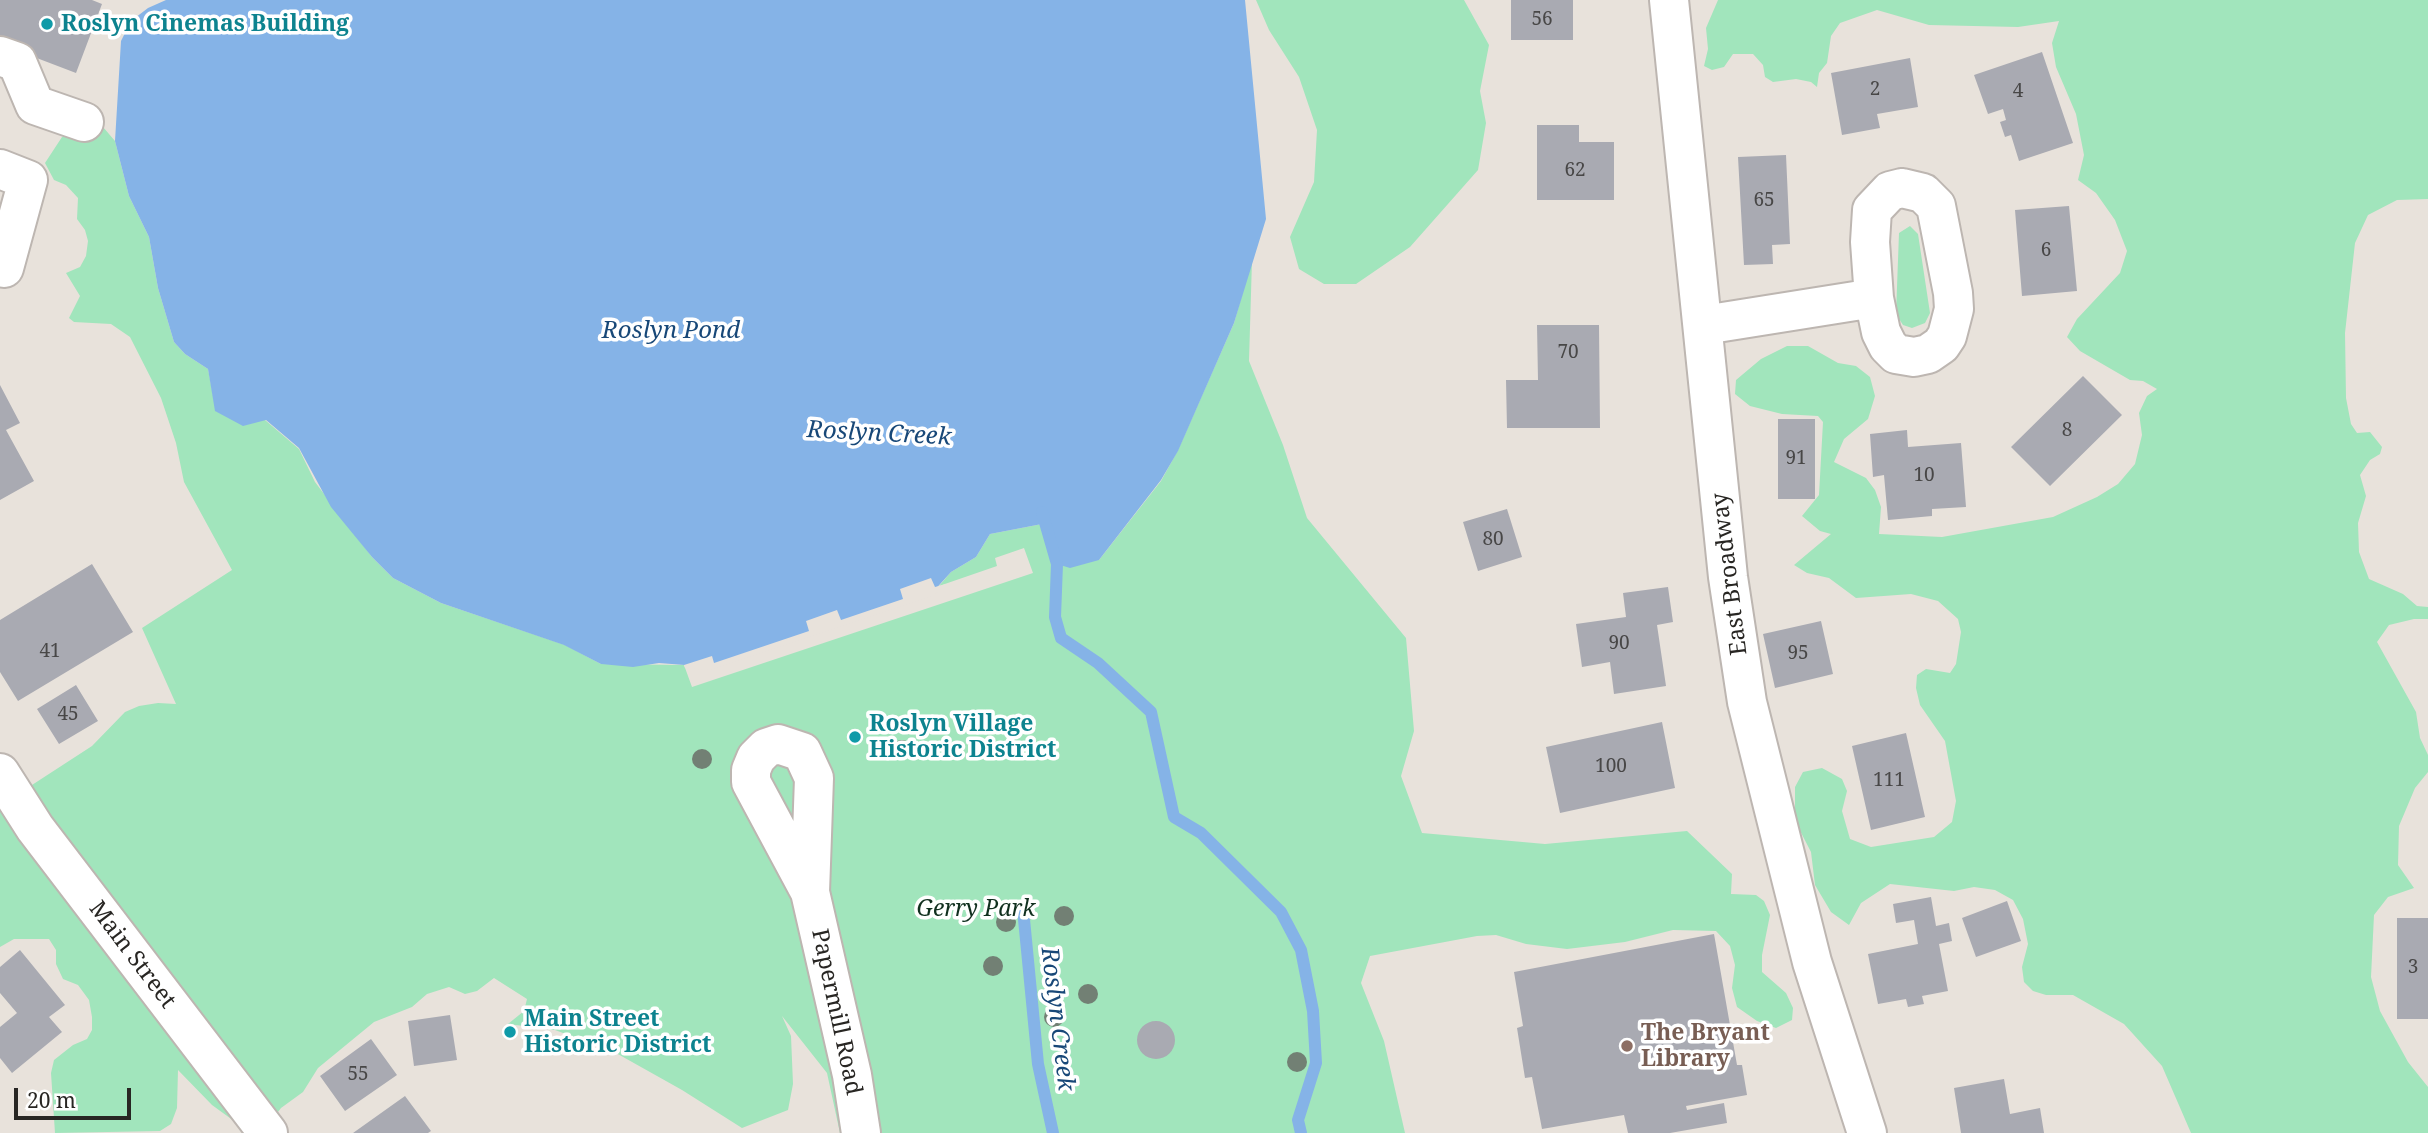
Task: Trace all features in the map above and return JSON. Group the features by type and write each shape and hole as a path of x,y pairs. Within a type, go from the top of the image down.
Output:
{"main road":[{"name":"East Broadway","path":"1669,0 1728,577 1747,702 1812,962 1867,1133"},
{"path":"0,56 17,62 35,105 84,122"},
{"path":"0,169 28,180 4,268"},
{"path":"1704,325 1874,298"},
{"name":"Main Street","path":"0,774 35,828 268,1133"},
{"name":"Papermill Road","path":"810,892 852,1075 861,1133"}],"green space":[{"path":"1256,0 1464,0 1489,45 1480,91 1486,123 1478,170 1410,247 1356,284 1324,284 1299,269 1290,237 1314,182 1317,130 1299,77 1269,30"},
{"path":"1718,0 2428,0 2428,199 2397,200 2368,215 2355,243 2345,333 2346,398 2351,424 2357,433 2370,432 2382,447 2380,454 2370,460 2360,475 2366,496 2358,523 2359,552 2369,579 2403,594 2417,606 2428,607 2428,619 2414,619 2389,625 2377,642 2416,712 2420,738 2428,755 2428,772 2415,788 2399,826 2398,865 2414,888 2388,897 2374,915 2371,977 2380,1011 2408,1062 2428,1087 2428,1133 2191,1133 2162,1066 2124,1024 2073,995 2046,995 2033,991 2024,982 2022,967 2028,944 2023,919 2013,900 1995,890 1974,887 1954,891 1890,884 1861,903 1849,925 1831,912 1815,885 1811,852 1795,821 1795,787 1803,772 1822,768 1842,779 1847,791 1842,811 1850,839 1871,847 1934,837 1952,822 1956,801 1945,741 1920,705 1916,688 1917,675 1926,669 1950,673 1956,664 1961,632 1958,619 1938,601 1911,594 1856,598 1829,578 1807,573 1794,565 1831,534 1820,531 1802,516 1819,495 1823,422 1818,416 1782,414 1750,406 1735,394 1736,380 1761,359 1787,346 1808,346 1838,363 1856,366 1870,377 1875,396 1868,419 1844,439 1834,462 1866,478 1875,490 1881,507 1879,534 1942,537 2053,517 2118,484 2135,464 2142,435 2139,413 2147,396 2157,389 2143,381 2130,380 2080,351 2067,337 2077,319 2120,273 2127,251 2115,220 2096,193 2078,180 2084,155 2076,114 2056,67 2052,43 2059,21 2018,27 1929,25 1877,10 1840,23 1831,36 1827,63 1819,73 1817,87 1811,82 1796,79 1773,82 1765,77 1763,65 1753,54 1733,54 1724,67 1712,70 1704,66 1708,49 1706,28"},
{"name":"Gerry Park","path":"91,124 103,127 115,141 129,196 149,237 158,288 174,342 185,354 208,369 216,411 265,420 299,449 315,482 372,557 393,578 441,603 565,645 601,664 684,665 692,687 1033,573 1024,548 995,558 997,566 939,586 951,572 976,557 990,534 1042,524 1051,531 1050,552 1099,560 1161,481 1178,450 1234,323 1252,260 1249,361 1283,445 1307,518 1406,638 1414,731 1401,776 1422,833 1545,844 1687,831 1732,874 1731,894 1756,895 1764,901 1770,915 1762,955 1762,972 1786,993 1793,1008 1792,1020 1776,1028 1757,1021 1737,1007 1732,988 1735,965 1730,946 1716,931 1673,930 1625,942 1567,949 1526,944 1496,935 1477,936 1370,956 1361,983 1384,1041 1405,1133 840,1133 827,1073 782,1016 791,1036 793,1084 788,1110 742,1128 616,1053 555,1030 508,1024 524,1011 527,999 494,978 477,991 465,994 449,987 427,994 412,1007 374,1022 318,1068 303,1092 281,1108 265,1129 234,1121 212,1105 178,1070 177,1108 171,1124 160,1131 55,1133 51,1073 54,1060 73,1045 87,1039 92,1030 92,1017 89,1000 78,985 63,979 56,964 56,950 49,939 14,939 0,947 0,789 15,796 92,746 125,712 139,706 158,703 176,704 142,628 232,570 184,482 176,443 161,398 130,337 111,324 74,322 69,318 80,296 66,273 80,267 86,256 88,241 85,230 77,219 78,198 66,185 54,180 45,163 62,137"},
{"path":"1910,226 1918,234 1930,313 1925,323 1912,328 1903,325 1896,314 1899,233"}],"water":[{"name":"Roslyn Pond","path":"166,0 1245,0 1266,219 1234,323 1178,451 1161,480 1099,560 1070,568 1057,564 1050,552 1051,531 1042,524 990,534 976,557 951,572 932,593 710,667 659,663 633,667 601,664 564,645 441,603 393,578 331,507 299,448 266,420 243,426 215,411 208,369 185,354 174,342 158,288 149,237 129,196 115,141 121,41 131,21 148,8"}],"pier":[{"path":"931,578 935,587 946,584 933,596 711,670 685,668 684,665 712,656 714,663 809,631 806,621 837,610 841,620 903,599 900,589"}],"building":[{"name":"Roslyn Cinemas Building","path":"0,0 92,0 102,4 76,73 0,44"},
{"path":"1511,0 1573,0 1573,40 1511,40"},
{"path":"2042,52 2073,143 2019,161 2011,135 2005,137 2000,122 2006,120 2003,109 1988,114 1974,75"},
{"path":"1910,58 1918,107 1877,114 1880,128 1842,135 1831,73"},
{"path":"1537,125 1579,125 1579,142 1614,142 1614,200 1537,200"},
{"path":"1786,155 1790,244 1772,245 1773,264 1744,265 1738,157"},
{"path":"2069,206 2077,291 2022,296 2015,210"},
{"path":"1537,325 1599,325 1600,428 1507,428 1506,380 1538,380"},
{"path":"2083,376 2122,415 2050,486 2011,447"},
{"path":"0,385 20,423 6,430 34,481 0,500"},
{"path":"1778,419 1815,419 1815,499 1778,499"},
{"path":"1907,430 1908,447 1961,443 1966,507 1932,509 1932,516 1888,520 1884,475 1873,477 1870,434"},
{"path":"1507,509 1522,557 1478,571 1463,522"},
{"path":"92,564 133,632 18,701 0,672 0,620"},
{"path":"1668,587 1673,622 1657,625 1666,686 1614,694 1610,662 1582,667 1576,624 1626,617 1623,593"},
{"path":"1821,621 1833,674 1775,688 1763,634"},
{"path":"76,685 98,721 59,744 37,709"},
{"path":"1662,722 1675,788 1560,813 1546,747"},
{"path":"1906,733 1925,817 1871,830 1852,746"},
{"path":"1931,897 1936,926 1949,923 1952,941 1939,944 1948,991 1922,996 1924,1004 1908,1007 1906,999 1878,1004 1868,954 1918,944 1914,920 1896,923 1893,904"},
{"path":"2007,901 2021,941 1976,957 1962,918"},
{"path":"2397,918 2428,918 2428,1019 2397,1019"},
{"name":"The Bryant Library","path":"1714,934 1737,1065 1742,1065 1747,1095 1686,1106 1687,1110 1724,1103 1727,1123 1670,1133 1628,1133 1624,1115 1542,1129 1532,1077 1525,1078 1517,1028 1523,1026 1514,972"},
{"path":"20,950 65,1005 49,1017 62,1032 12,1073 0,1058 0,1027 17,1013 0,993 0,967"},
{"path":"450,1015 457,1060 414,1066 408,1021"},
{"path":"1156,1021 1170,1026 1175,1040 1170,1054 1156,1059 1142,1054 1137,1040 1142,1026"},
{"path":"371,1039 397,1075 345,1111 320,1076"},
{"path":"2004,1079 2010,1114 2040,1108 2044,1133 1961,1133 1954,1088"},
{"path":"405,1096 431,1131 353,1133"}],"waterway":[{"name":"Roslyn Creek","path":"1042,512 1057,564 1055,617 1061,638 1098,663 1151,712 1174,817 1201,833 1281,912 1301,950 1313,1011 1316,1063 1298,1120 1301,1133"},
{"name":"Roslyn Creek","path":"1023,909 1038,1064 1053,1133"}],"place":[{"name":"Roslyn Cinemas Building","path":"47,24"},
{"name":"Roslyn Village Historic District","path":"855,737"},
{"name":"Main Street Historic District","path":"510,1032"},
{"name":"The Bryant Library","path":"1627,1046"}]}
